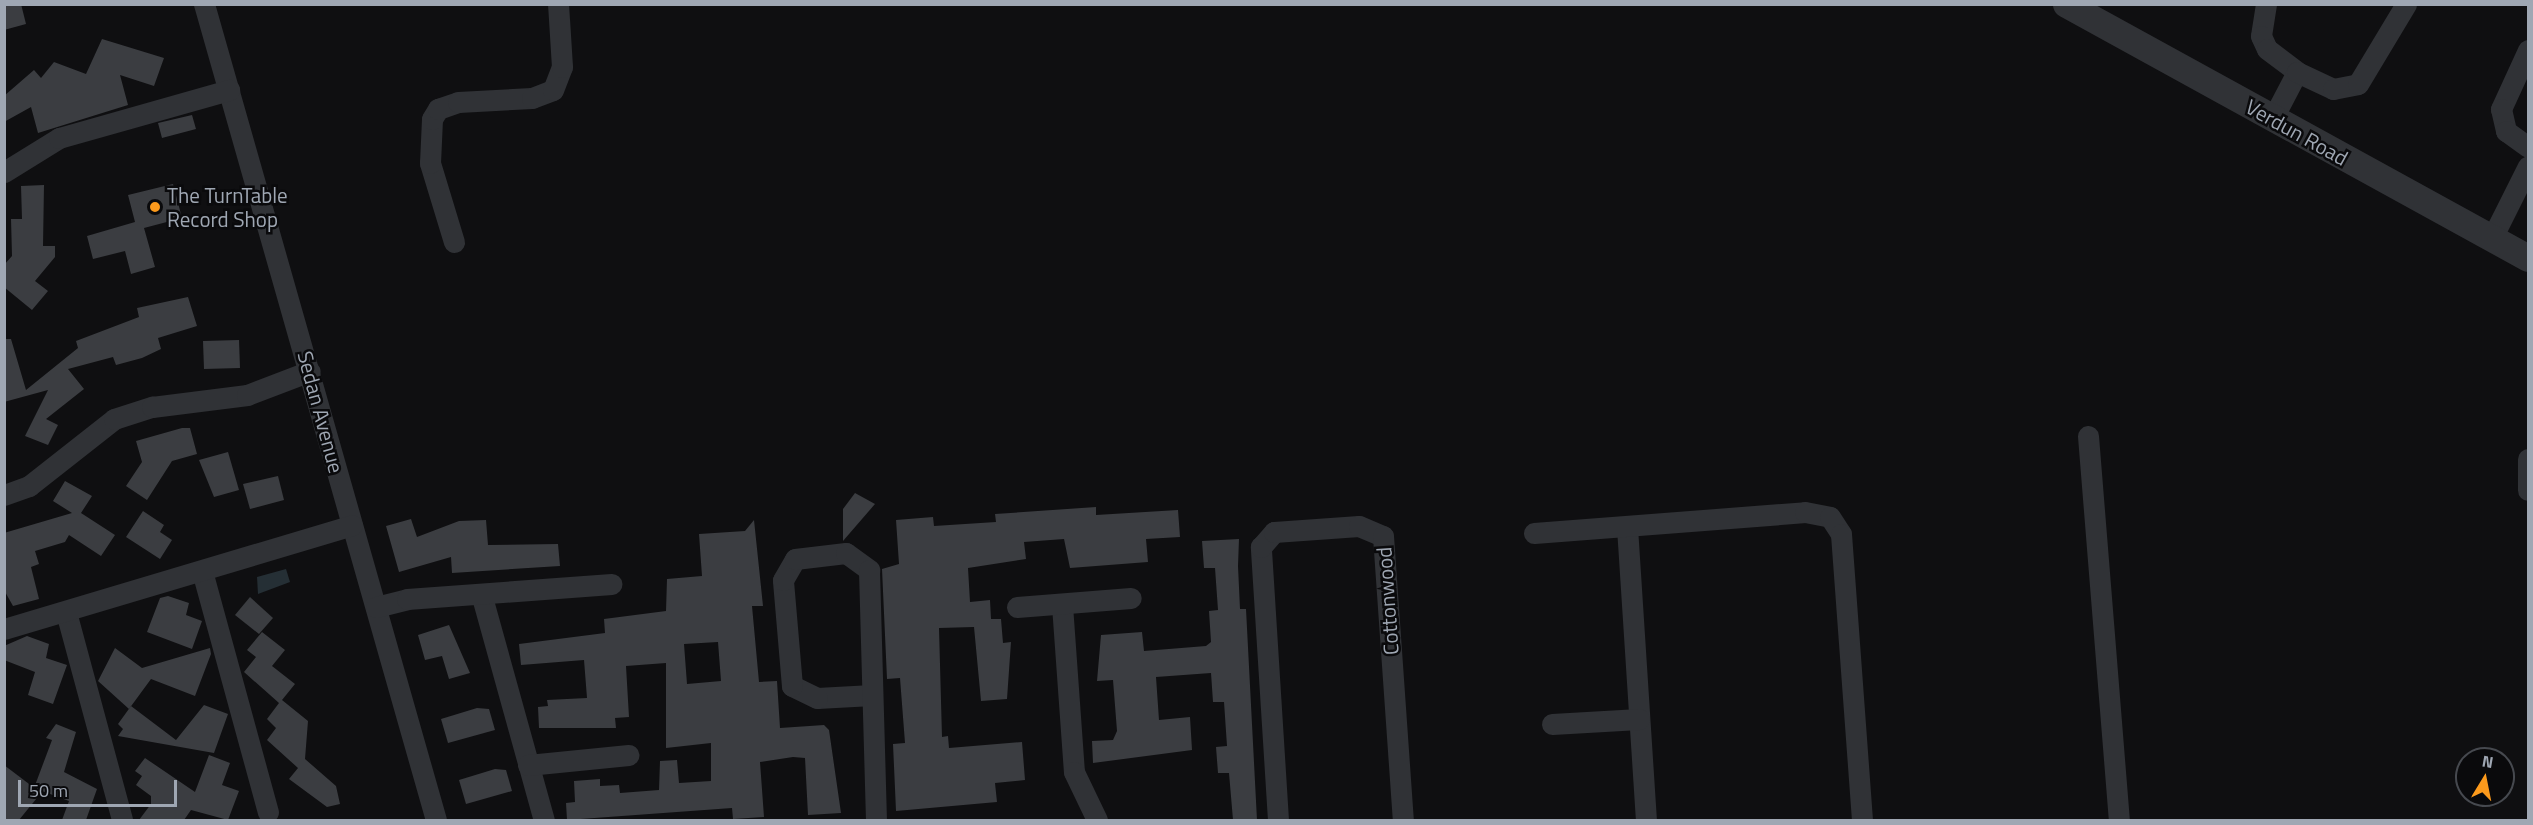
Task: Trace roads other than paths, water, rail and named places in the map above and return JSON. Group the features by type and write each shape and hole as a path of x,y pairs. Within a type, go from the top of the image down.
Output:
{"street":[{"name":"Sedan Avenue","path":"204,4 436,820"},
{"path":"454,242 429,154 432,119 438,110 458,102 532,99 553,90 562,67 558,4"},
{"name":"Verdun Road","path":"2066,4 2529,258"},
{"path":"2266,4 2261,36 2267,49 2297,72 2333,89 2358,84 2406,4"},
{"path":"2529,50 2501,109 2506,131 2529,147"},
{"path":"2273,118 2297,72"},
{"path":"4,172 59,138 229,90"},
{"path":"2492,238 2529,166"},
{"path":"4,495 29,486 114,419 152,407 247,394 310,371"},
{"path":"2088,436 2119,820"},
{"path":"2529,459 2529,490"},
{"path":"1534,533 1805,512 1821,514 1836,524 1862,820"},
{"path":"4,629 352,525"},
{"name":"Cottonwood","path":"1278,820 1261,547 1274,532 1359,526 1383,536 1403,820"},
{"path":"1627,527 1646,820"},
{"path":"872,695 817,698 792,686 783,580 795,559 846,554 869,570 876,820"},
{"path":"202,571 268,812"},
{"path":"376,607 407,599 482,597 611,584"},
{"path":"482,597 544,820"},
{"path":"1017,607 1131,598"},
{"path":"1062,605 1074,772 1097,820"},
{"path":"66,612 123,820"},
{"path":"1552,724 1639,719"},
{"path":"528,765 629,754"}],"place":[{"name":"The TurnTable Record Shop","path":"155,207"}]}
